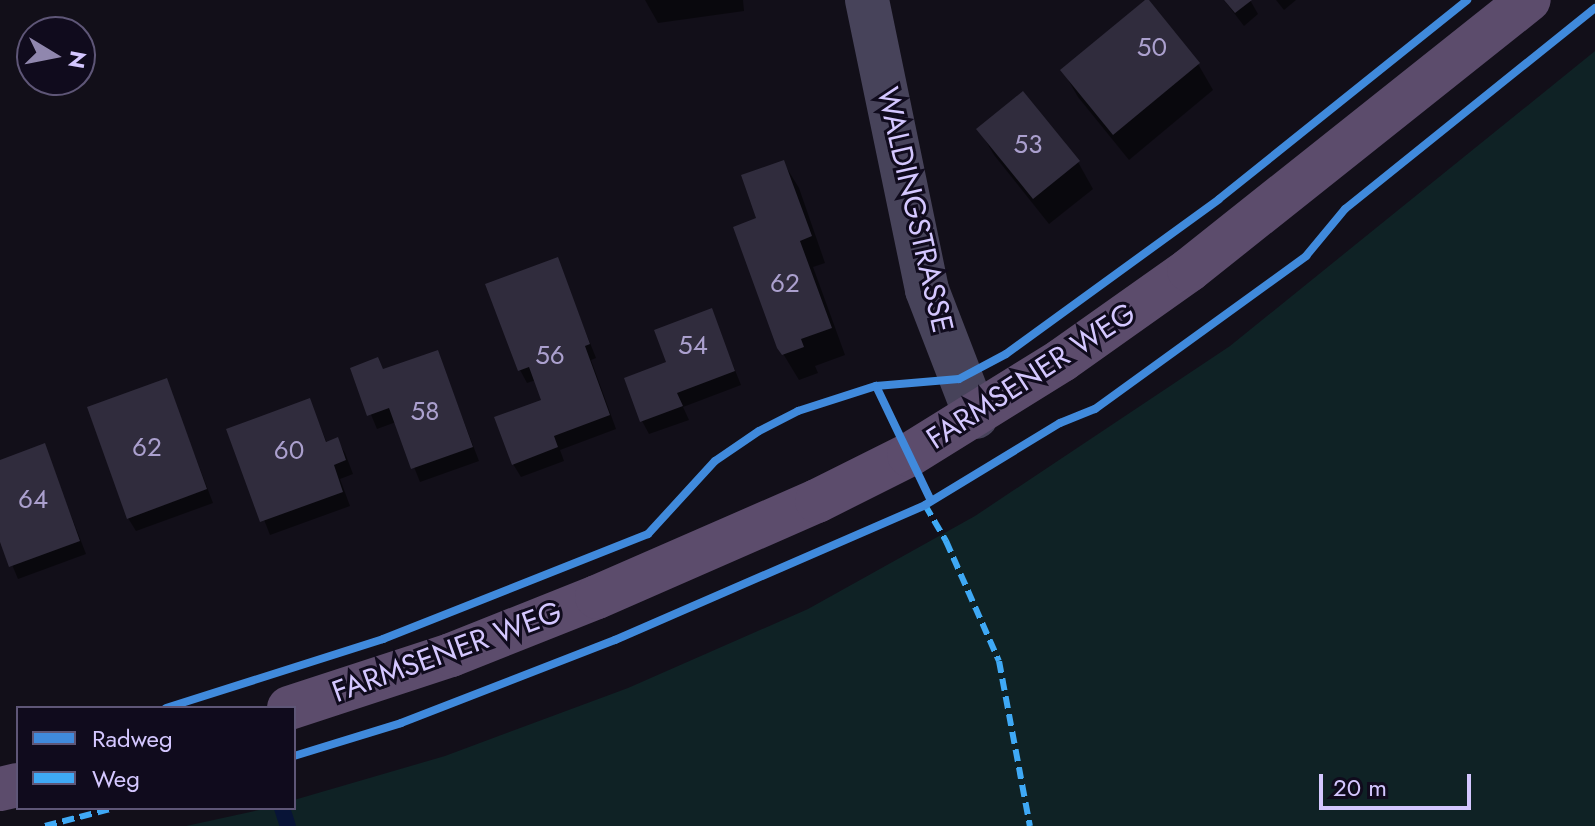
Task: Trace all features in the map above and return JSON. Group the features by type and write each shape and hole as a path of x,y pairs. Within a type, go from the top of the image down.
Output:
{"main road":[{"name":"FARMSENER WEG","path":"295,706 451,655 597,597 817,501 976,417 1189,270 1529,0"}],"street":[{"name":"WALDINGSTRASSE","path":"867,0 927,290 976,417"}],"green space":[{"path":"1595,51 1595,826 186,826 259,810 296,810 296,799 445,756 628,688 808,609 975,516 1230,346"}],"building":[{"path":"1145,0 1149,0 1200,63 1113,135 1060,70"},
{"path":"1224,0 1252,0 1235,13"},
{"path":"1023,91 1080,161 1033,199 976,129"},
{"path":"784,160 812,236 800,241 832,328 801,339 804,347 782,355 733,227 756,218 741,175"},
{"path":"558,257 590,344 585,346 610,415 554,436 558,447 512,465 494,417 541,400 529,367 518,371 485,284"},
{"path":"712,308 735,371 677,393 683,406 640,422 624,378 666,362 654,330"},
{"path":"438,350 473,447 411,469 389,408 367,416 350,368 378,357 383,369"},
{"path":"167,378 207,489 127,519 87,407"},
{"path":"310,398 326,442 338,437 346,460 334,465 343,492 260,522 226,429"},
{"path":"45,443 80,541 9,567 0,542 0,460"}],"waterway":[{"path":"283,810 288,826"}],"marked path":[{"path":"925,505 946,541 999,661 1030,826"},
{"path":"45,826 106,810"}],"cycle path":[{"path":"172,706 383,639 648,534 715,461 759,431 798,411 876,386 959,379 1006,354 1219,199 1467,0"},
{"path":"296,755 401,723 615,640 925,505 1060,423 1095,409 1306,256 1345,209 1595,8"},
{"path":"876,386 931,501"}]}
